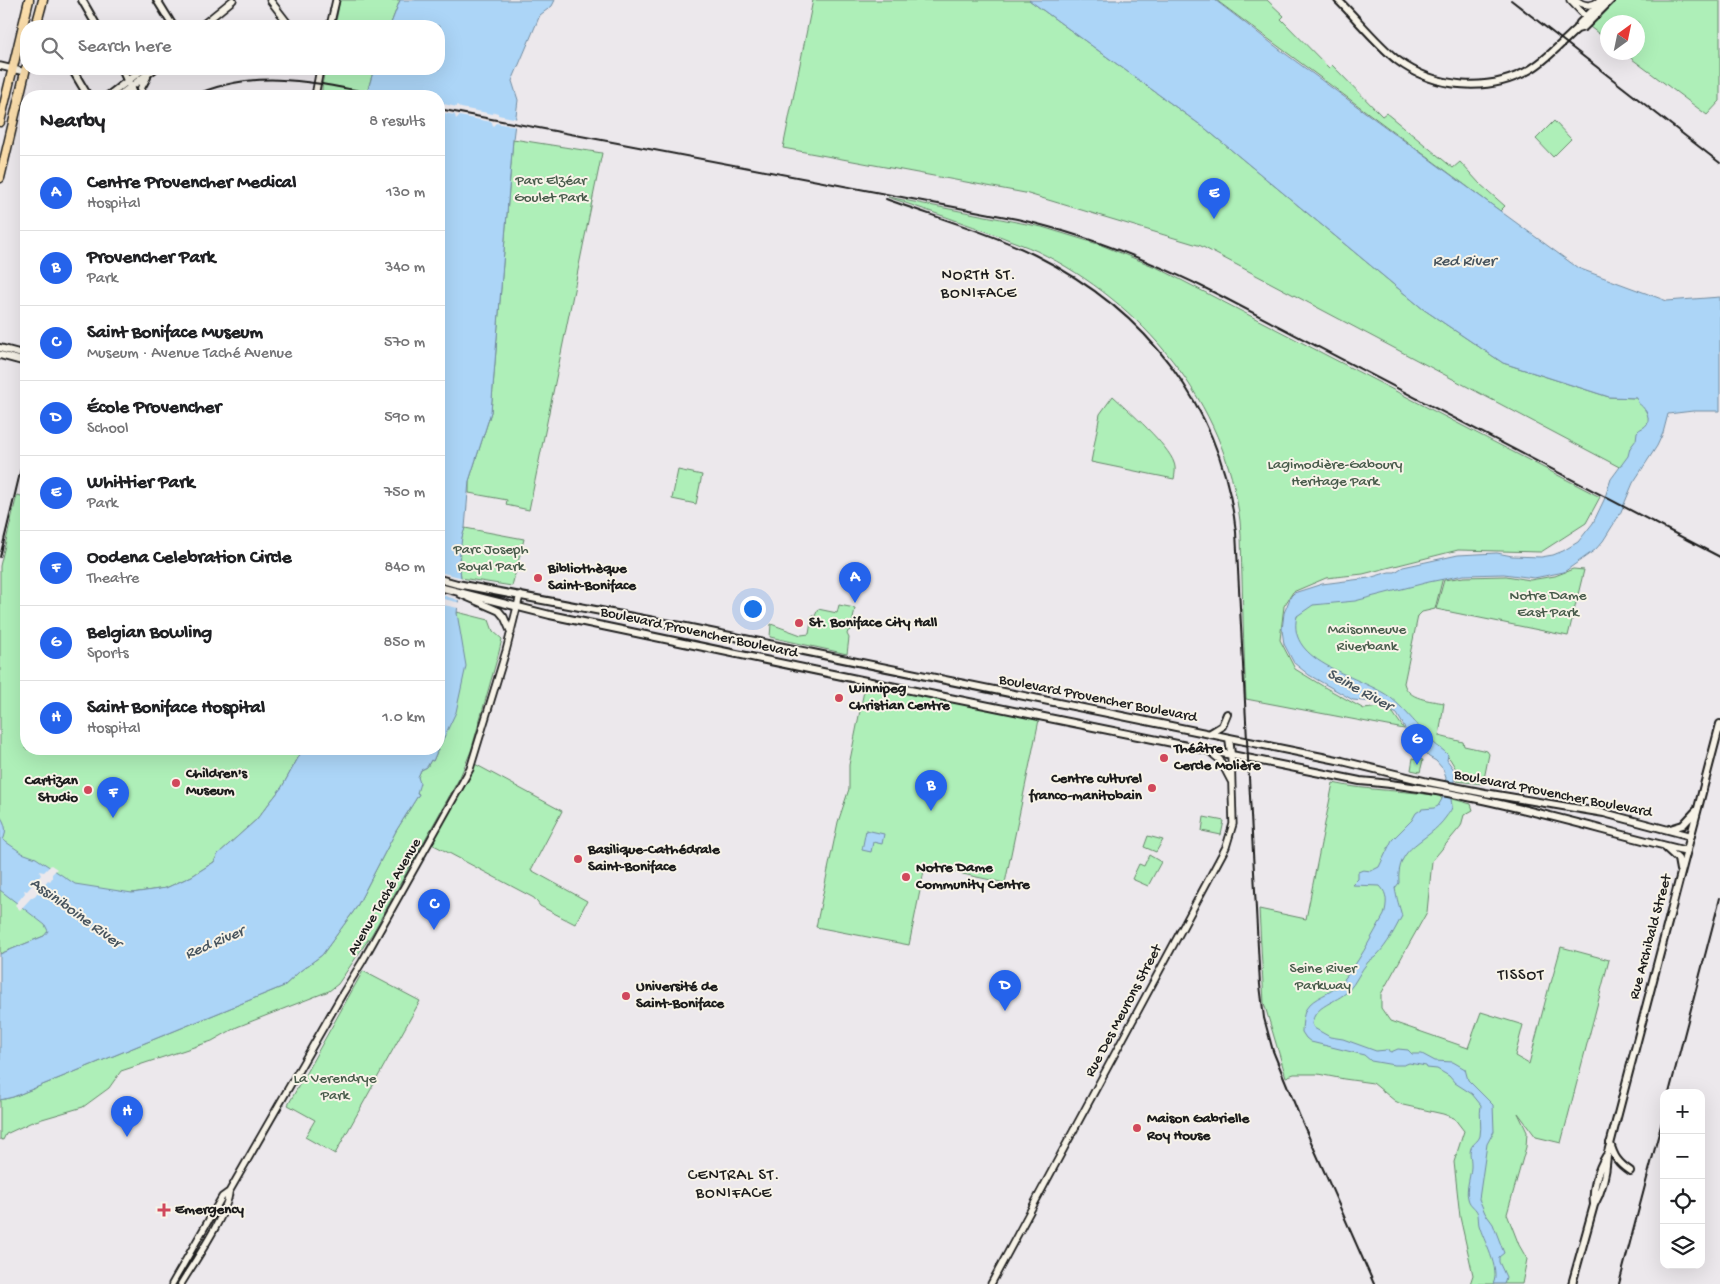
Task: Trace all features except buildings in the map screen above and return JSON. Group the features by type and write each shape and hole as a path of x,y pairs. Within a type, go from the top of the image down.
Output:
{"main road":[{"path":"27,20 29,0"},
{"path":"38,20 43,0"},
{"path":"82,0 94,20"},
{"path":"157,0 169,20"},
{"path":"1338,0 1390,54 1406,66 1429,77 1459,84 1489,83 1525,71 1544,59 1577,29 1580,23 1588,19 1610,0"},
{"path":"1588,19 1602,0"},
{"path":"0,122 20,46"},
{"path":"21,90 25,75"},
{"path":"76,75 84,90"},
{"path":"125,75 131,90"},
{"path":"124,90 138,75"},
{"path":"119,90 144,75"},
{"path":"141,90 149,75"},
{"path":"0,178 20,95"},
{"path":"0,348 20,353"},
{"path":"0,355 20,360"},
{"name":"Boulevard Provencher Boulevard","path":"445,581 1342,761 1396,774 1427,785 1470,794 1687,851"},
{"name":"Boulevard Provencher Boulevard","path":"445,589 517,607 866,681 1360,780 1427,785"},
{"path":"1209,734 1222,726 1227,714"},
{"name":"Rue Archibald Street","path":"1572,1284 1594,1205 1593,1196 1610,1142 1720,724"},
{"name":"Rue Des Meurons Street","path":"1229,738 1231,754"},
{"path":"1395,784 1396,774"},
{"name":"Boulevard Provencher Boulevard","path":"1470,794 1604,813 1691,836"},
{"path":"1666,830 1686,823 1700,805"},
{"path":"1661,845 1672,852 1678,859 1680,877"},
{"path":"1610,1142 1617,1162 1630,1171"}],"street":[{"path":"208,20 233,0"},
{"path":"270,0 285,20"},
{"path":"331,20 336,0"},
{"path":"1570,0 1588,19"},
{"path":"1576,0 1590,6 1602,0"},
{"path":"0,66 20,70"},
{"path":"316,90 319,75"},
{"path":"451,591 499,611 504,617 511,633"},
{"name":"Avenue Taché Avenue","path":"181,1284 228,1201 229,1192 362,962 470,769 511,633 520,595"},
{"path":"1206,749 1220,760 1233,785"},
{"name":"Rue Des Meurons Street","path":"991,1284 1226,847 1233,824 1231,754"},
{"name":"Avenue Taché Avenue","path":"172,1284 222,1197 229,1192"},
{"path":"190,1252 198,1256"}],"green space":[{"path":"340,0 400,0 392,20 336,20"},
{"path":"813,0 1029,0 1206,129 1423,309 1503,363 1609,397 1638,398 1657,409 1625,470 1201,246 1025,193 783,148"},
{"path":"1216,0 1267,0 1284,16 1281,19 1329,68 1332,65 1382,116 1386,113 1453,168 1460,162 1480,184 1505,206 1500,211"},
{"path":"1616,0 1720,0 1720,101 1707,115 1633,60 1645,60 1645,15 1602,15"},
{"path":"1600,17 1600,35 1590,27"},
{"path":"324,75 372,75 368,90 322,90"},
{"path":"1554,121 1571,139 1553,157 1536,139"},
{"name":"Parc Elzéar Goulet Park","path":"513,139 602,153 529,510 506,505 507,500 469,493 469,481 491,412"},
{"name":"Lagimodière-Gaboury Heritage Park","path":"888,197 1042,227 1101,245 1158,268 1600,497 1586,523 1541,552 1458,550 1363,574 1326,578 1293,592 1284,606 1280,640 1295,669 1364,709 1380,707 1393,713 1404,729 1246,699 1241,528 1232,478 1217,436 1197,397 1173,361 1144,328 1111,298 1075,272 1029,247"},
{"path":"1113,396 1147,428 1171,456 1175,465 1174,479 1091,462 1100,414"},
{"path":"678,470 702,475 696,504 672,499"},
{"path":"17,495 20,496 20,755 300,755 282,787 256,820 218,854 214,862 192,876 166,888 132,893 44,936 0,954 0,566"},
{"name":"Parc Joseph Royal Park","path":"465,528 524,539 512,586 461,578 461,540"},
{"name":"Notre Dame East Park","path":"1573,569 1584,570 1568,636 1436,609 1444,580 1464,577 1506,576 1530,580 1555,576"},
{"name":"Maisonneuve Riverbank","path":"1443,577 1435,609 1422,612 1418,616 1404,683 1406,689 1415,696 1444,703 1439,736 1463,742 1464,746 1487,751 1489,754 1483,784 1456,781 1456,769 1450,759 1388,699 1317,663 1297,643 1293,624 1302,607"},
{"path":"839,605 855,608 851,630 847,634 849,638 847,654 770,637 771,624 801,635 809,634 812,616 815,616 818,609 837,613"},
{"path":"457,612 489,620 493,631 502,639 471,751 460,777 372,934 338,984 329,991 237,1027 212,1041 121,1071 109,1088 83,1107 32,1122 6,1134 3,1140 0,1139 0,1100 13,1097 284,986 300,971 322,955 356,908 396,831 419,794 417,793 418,777 421,770 427,767 431,760 433,761 436,755 445,755 445,714"},
{"path":"866,681 1040,715 1005,883 925,866 909,945 816,927 838,822 849,789 849,765"},
{"path":"1413,758 1423,760 1420,772 1411,770"},
{"path":"473,763 562,811 531,870 587,901 575,924 540,906 534,898 430,843"},
{"name":"Seine River Parkway","path":"1333,783 1359,788 1440,796 1441,798 1471,804 1473,810 1464,815 1461,826 1432,861 1427,912 1381,994 1381,1008 1390,1021 1468,1048 1481,1012 1523,1025 1515,1056 1529,1064 1561,947 1609,960 1561,1143 1536,1137 1518,1113 1527,1132 1526,1147 1507,1214 1519,1245 1527,1259 1522,1284 1470,1284 1473,1275 1460,1217 1454,1162 1464,1131 1454,1118 1403,1105 1395,1101 1373,1083 1318,1074 1294,1074 1286,1077 1264,1003 1259,909 1306,919"},
{"path":"1204,817 1224,821 1221,835 1202,831"},
{"path":"1148,836 1163,840 1156,852 1144,847"},
{"path":"1149,855 1161,862 1148,886 1132,879 1139,864 1144,866"},
{"name":"La Verendrye Park","path":"363,971 420,1001 335,1154 305,1137 315,1120 288,1105"}],"water":[{"path":"400,0 555,0 552,6 540,15 512,81 518,100 513,139 491,412 469,481 465,528 459,560 461,578 457,613 466,666 456,712 445,735 445,90 368,90 372,75 445,75 445,20 392,20"},
{"name":"Red River","path":"1029,0 1215,0 1578,268 1667,301 1720,297 1720,411 1693,411 1668,414 1657,446 1633,483 1620,514 1595,550 1564,572 1534,578 1504,574 1464,575 1355,601 1313,605 1297,616 1296,632 1303,646 1314,657 1329,667 1391,698 1448,755 1447,760 1455,771 1451,810 1438,826 1414,846 1402,860 1399,870 1399,883 1395,888 1402,916 1394,931 1381,951 1365,966 1351,988 1321,1008 1312,1024 1314,1028 1330,1037 1343,1039 1376,1051 1408,1050 1412,1054 1422,1054 1435,1061 1453,1062 1465,1069 1468,1080 1493,1105 1494,1131 1487,1144 1479,1199 1485,1213 1493,1224 1504,1253 1499,1257 1499,1262 1506,1277 1504,1284 1493,1284 1495,1271 1493,1263 1479,1225 1477,1212 1469,1202 1467,1194 1471,1167 1470,1150 1480,1136 1481,1105 1472,1094 1437,1069 1409,1063 1394,1065 1371,1061 1364,1055 1311,1042 1302,1032 1306,1009 1313,1001 1336,988 1347,976 1364,951 1384,915 1386,899 1383,889 1380,886 1352,885 1358,879 1358,872 1363,870 1371,871 1379,867 1392,840 1412,820 1416,813 1422,809 1438,806 1442,799 1446,778 1443,769 1436,761 1429,757 1406,733 1397,714 1375,702 1353,700 1309,675 1294,663 1284,644 1282,630 1284,613 1294,593 1322,584 1369,578 1395,572 1403,567 1458,555 1497,553 1512,556 1541,557 1563,551 1578,542 1593,523 1611,479 1628,456 1630,448 1636,440 1637,432 1647,424 1648,418 1645,409 1638,403 1637,398 1609,397 1503,363 1423,309 1206,129"},
{"name":"Red River","path":"300,755 436,755 433,761 431,760 427,767 421,770 418,777 420,783 417,793 419,794 396,831 356,908 322,955 300,971 284,986 13,1097 0,1100 0,954 44,936 48,931 45,925 0,890 0,816 5,828 3,840 22,853 36,858 75,884 132,893 166,888 192,876 214,862 218,854 256,820 282,787"},
{"path":"866,830 884,834 882,844 873,842 871,852 862,850"}],"pier":[{"path":"445,104 457,107 457,105 461,108 493,114 494,112 498,113 498,115 518,119 517,127 496,123 493,126 492,122 459,116 456,119 455,115 445,113"},
{"path":"445,573 464,578 461,601 445,596"},
{"path":"445,599 461,603 460,613 458,608 445,605"},
{"path":"51,865 57,869 52,874 50,881 48,880 20,910 15,905 25,893 24,890 27,891 41,875 39,871 44,872"}],"railway":[{"path":"1511,0 1720,163"},
{"path":"209,90 241,82 265,80 289,80 353,90"},
{"path":"445,110 1017,219 1095,241 1170,271 1219,295 1720,557"},
{"path":"886,199 980,232 1035,255 1075,278 1112,304 1144,334 1172,368 1196,404 1214,444 1228,487 1236,532 1260,985 1264,1018 1273,1051 1300,1117 1374,1284"},
{"path":"0,557 20,473"},
{"path":"1670,1089 1720,898"},
{"path":"1619,1284 1660,1129"}],"place":[{"name":"Whittier Park","path":"1214,219"},
{"name":"Bibliothèque Saint-Boniface","path":"538,578"},
{"name":"Centre Provencher Medical","path":"855,603"},
{"name":"St. Boniface City Hall","path":"799,623"},
{"name":"Winnipeg Christian Centre","path":"839,698"},
{"name":"Théâtre Cercle Molière","path":"1164,758"},
{"name":"Belgian Bowling","path":"1417,765"},
{"name":"Children's Museum","path":"176,783"},
{"name":"Centre culturel franco-manitobain","path":"1152,788"},
{"name":"Cartizan Studio","path":"88,790"},
{"name":"Provencher Park","path":"931,811"},
{"name":"Oodena Celebration Circle","path":"113,818"},
{"name":"Basilique-Cathédrale Saint-Boniface","path":"578,859"},
{"name":"Notre Dame Community Centre","path":"906,877"},
{"name":"Saint Boniface Museum","path":"434,930"},
{"name":"Université de Saint-Boniface","path":"626,996"},
{"name":"École Provencher","path":"1005,1011"},
{"name":"Maison Gabrielle Roy House","path":"1137,1128"},
{"name":"Saint Boniface Hospital","path":"127,1137"},
{"name":"Emergency","path":"164,1210"}],"district":[{"name":"NORTH ST. BONIFACE","path":"979,285"},
{"name":"TISSOT","path":"1521,976"},
{"name":"CENTRAL ST. BONIFACE","path":"734,1185"}],"water label":[{"name":"Seine River","path":"1359,691"},
{"name":"Assiniboine River","path":"75,914"}]}
